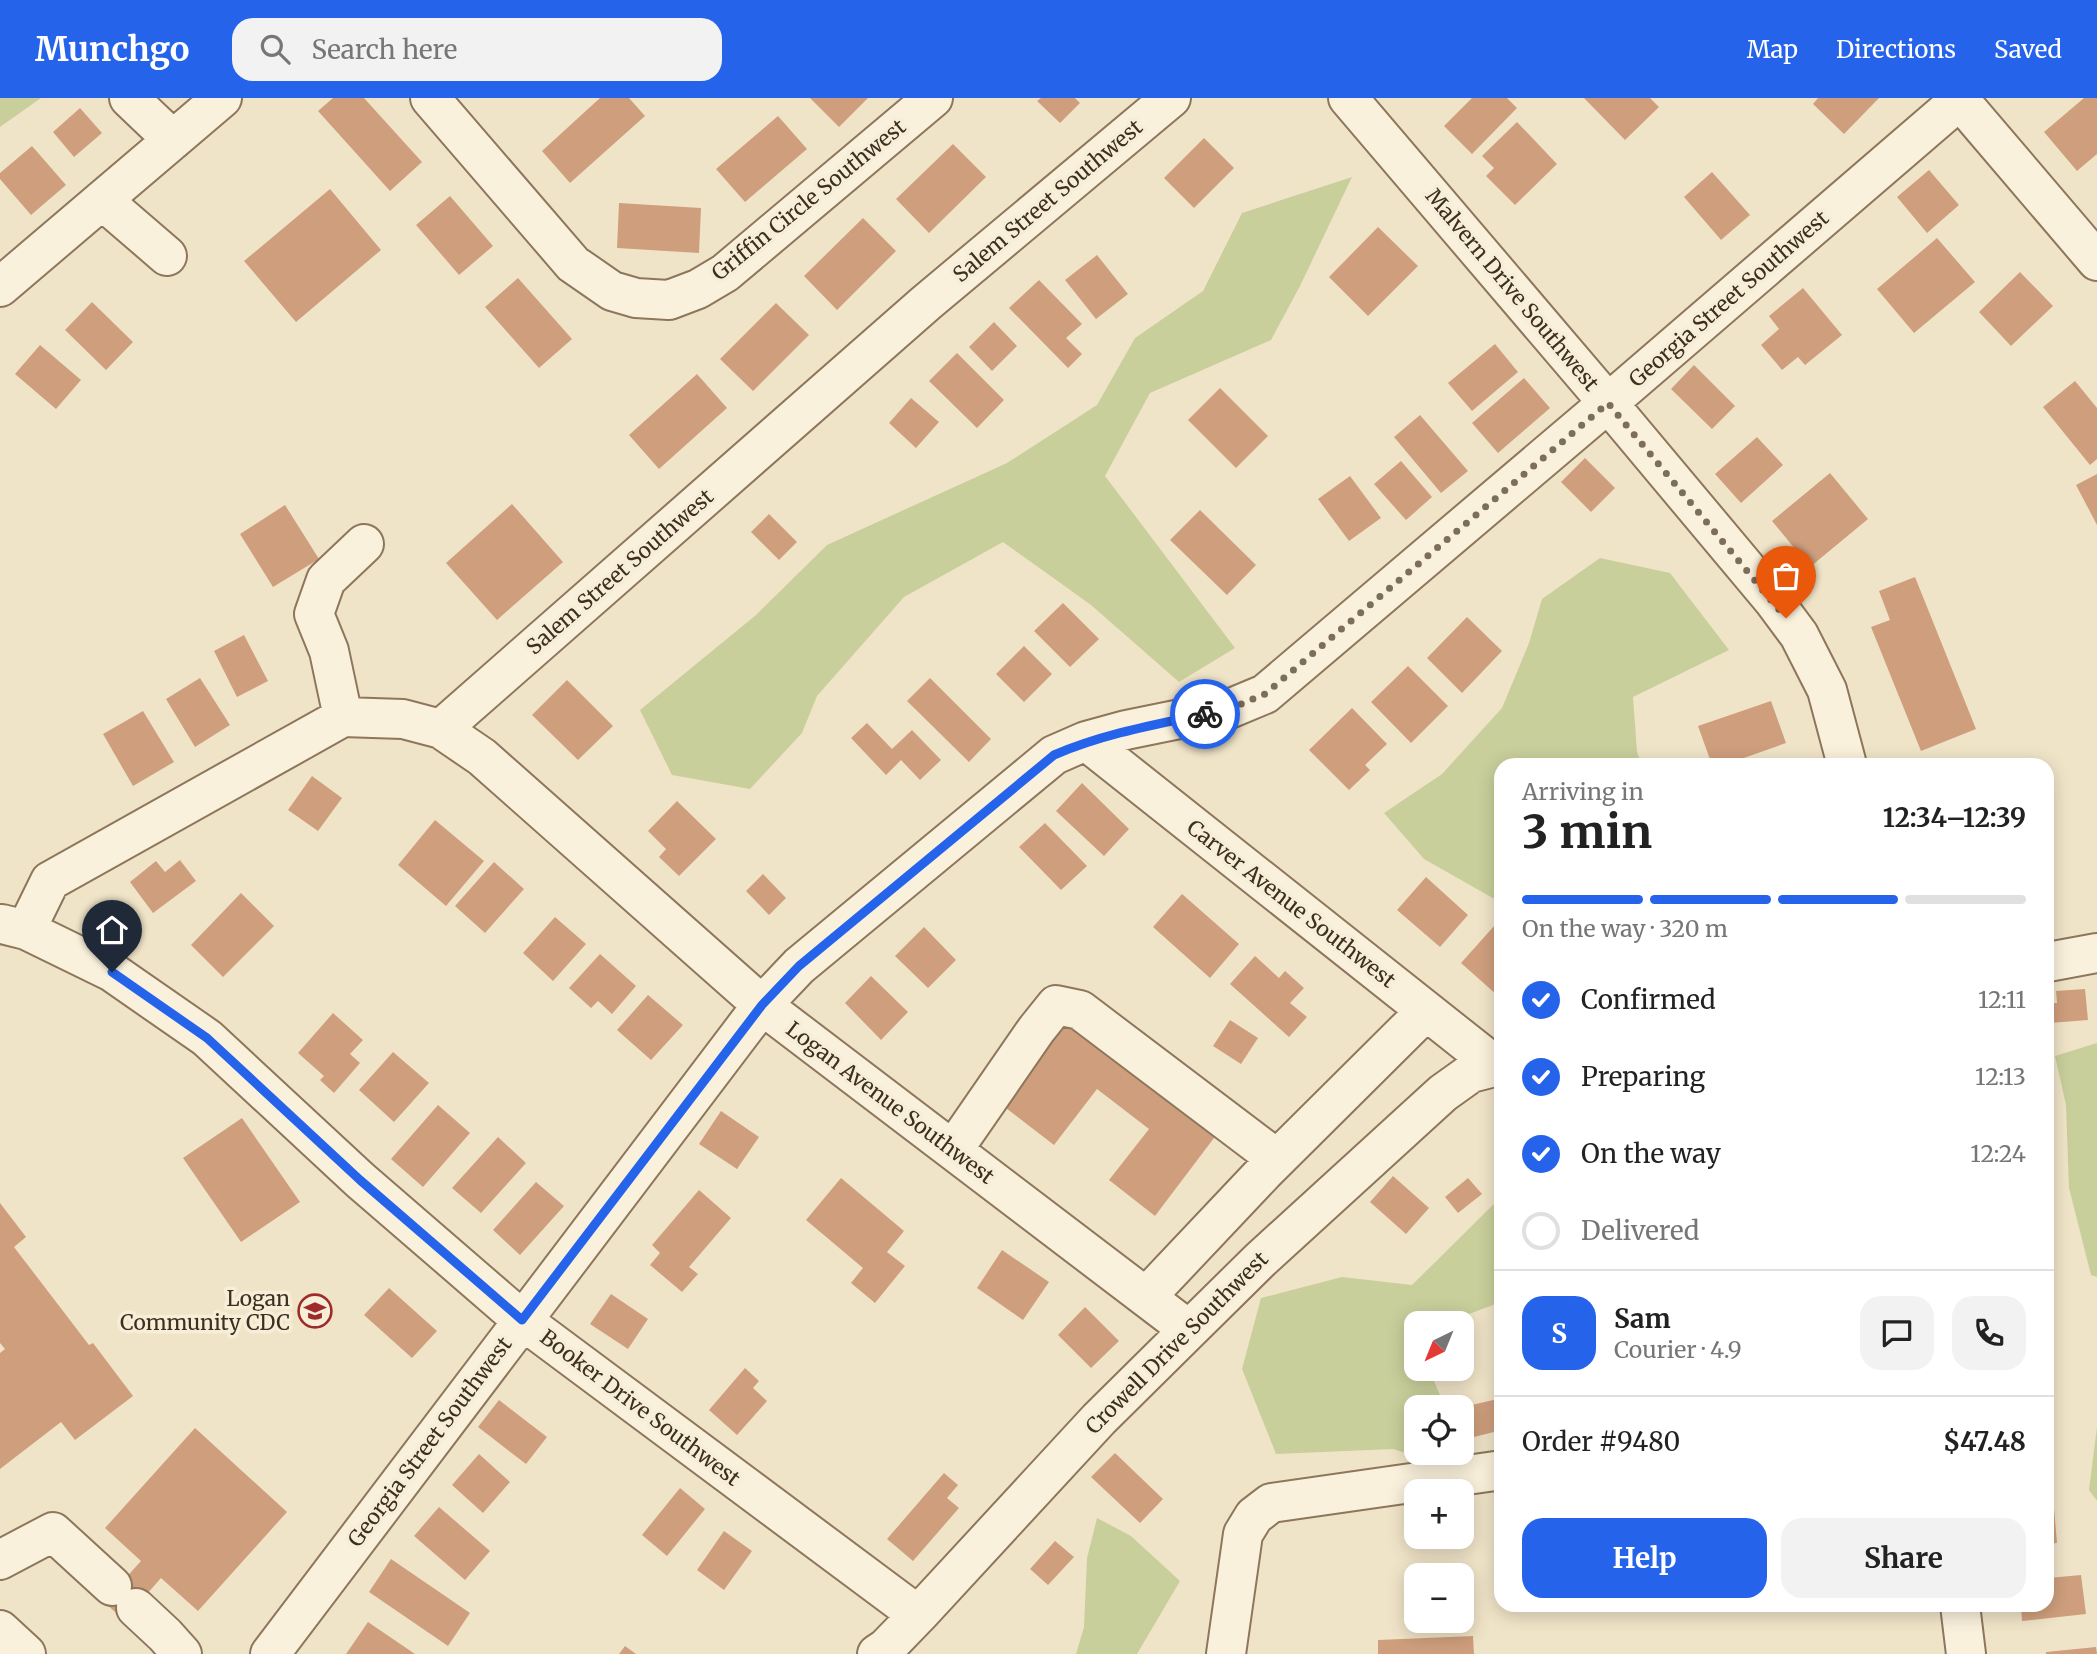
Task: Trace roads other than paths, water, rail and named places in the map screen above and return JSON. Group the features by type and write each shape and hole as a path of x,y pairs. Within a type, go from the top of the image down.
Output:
{"street":[{"path":"129,98 173,140"},
{"path":"0,287 222,98"},
{"name":"Griffin Circle Southwest","path":"430,98 573,264 612,291 636,298 669,300 698,289 725,273 933,98"},
{"name":"Salem Street Southwest","path":"441,729 926,303 1171,98"},
{"name":"Malvern Drive Southwest","path":"1348,98 1773,600 1799,635 1827,690 1845,758"},
{"path":"1960,99 2097,261"},
{"name":"Georgia Street Southwest","path":"270,1654 762,1005 799,966 1054,755 1086,741 1125,730 1229,709 1265,694 1960,99"},
{"path":"102,200 167,256"},
{"path":"343,717 329,651 314,614 326,580 364,544"},
{"path":"13,926 50,881 343,717 403,719 441,729"},
{"name":"Logan Avenue Southwest","path":"441,729 482,757 762,1005 1189,1330"},
{"name":"Carver Avenue Southwest","path":"1086,741 1426,1011 1494,1061"},
{"name":"Booker Drive Southwest","path":"13,926 112,972 207,1038 360,1180 522,1320 918,1615"},
{"path":"2054,961 2097,953"},
{"path":"953,1150 1056,1005 1080,1010 1277,1159"},
{"path":"1146,1297 1277,1159 1426,1011"},
{"name":"Crowell Drive Southwest","path":"877,1654 918,1615 1099,1419 1260,1260 1443,1093 1471,1073 1494,1066"},
{"path":"1226,1654 1243,1534 1254,1516 1271,1503 1494,1471"},
{"path":"0,1560 53,1532 165,1635 182,1654"},
{"path":"1961,1612 1966,1654"},
{"path":"0,1630 26,1654"}],"place":[{"name":"Logan Community CDC","path":"315,1311"}]}
